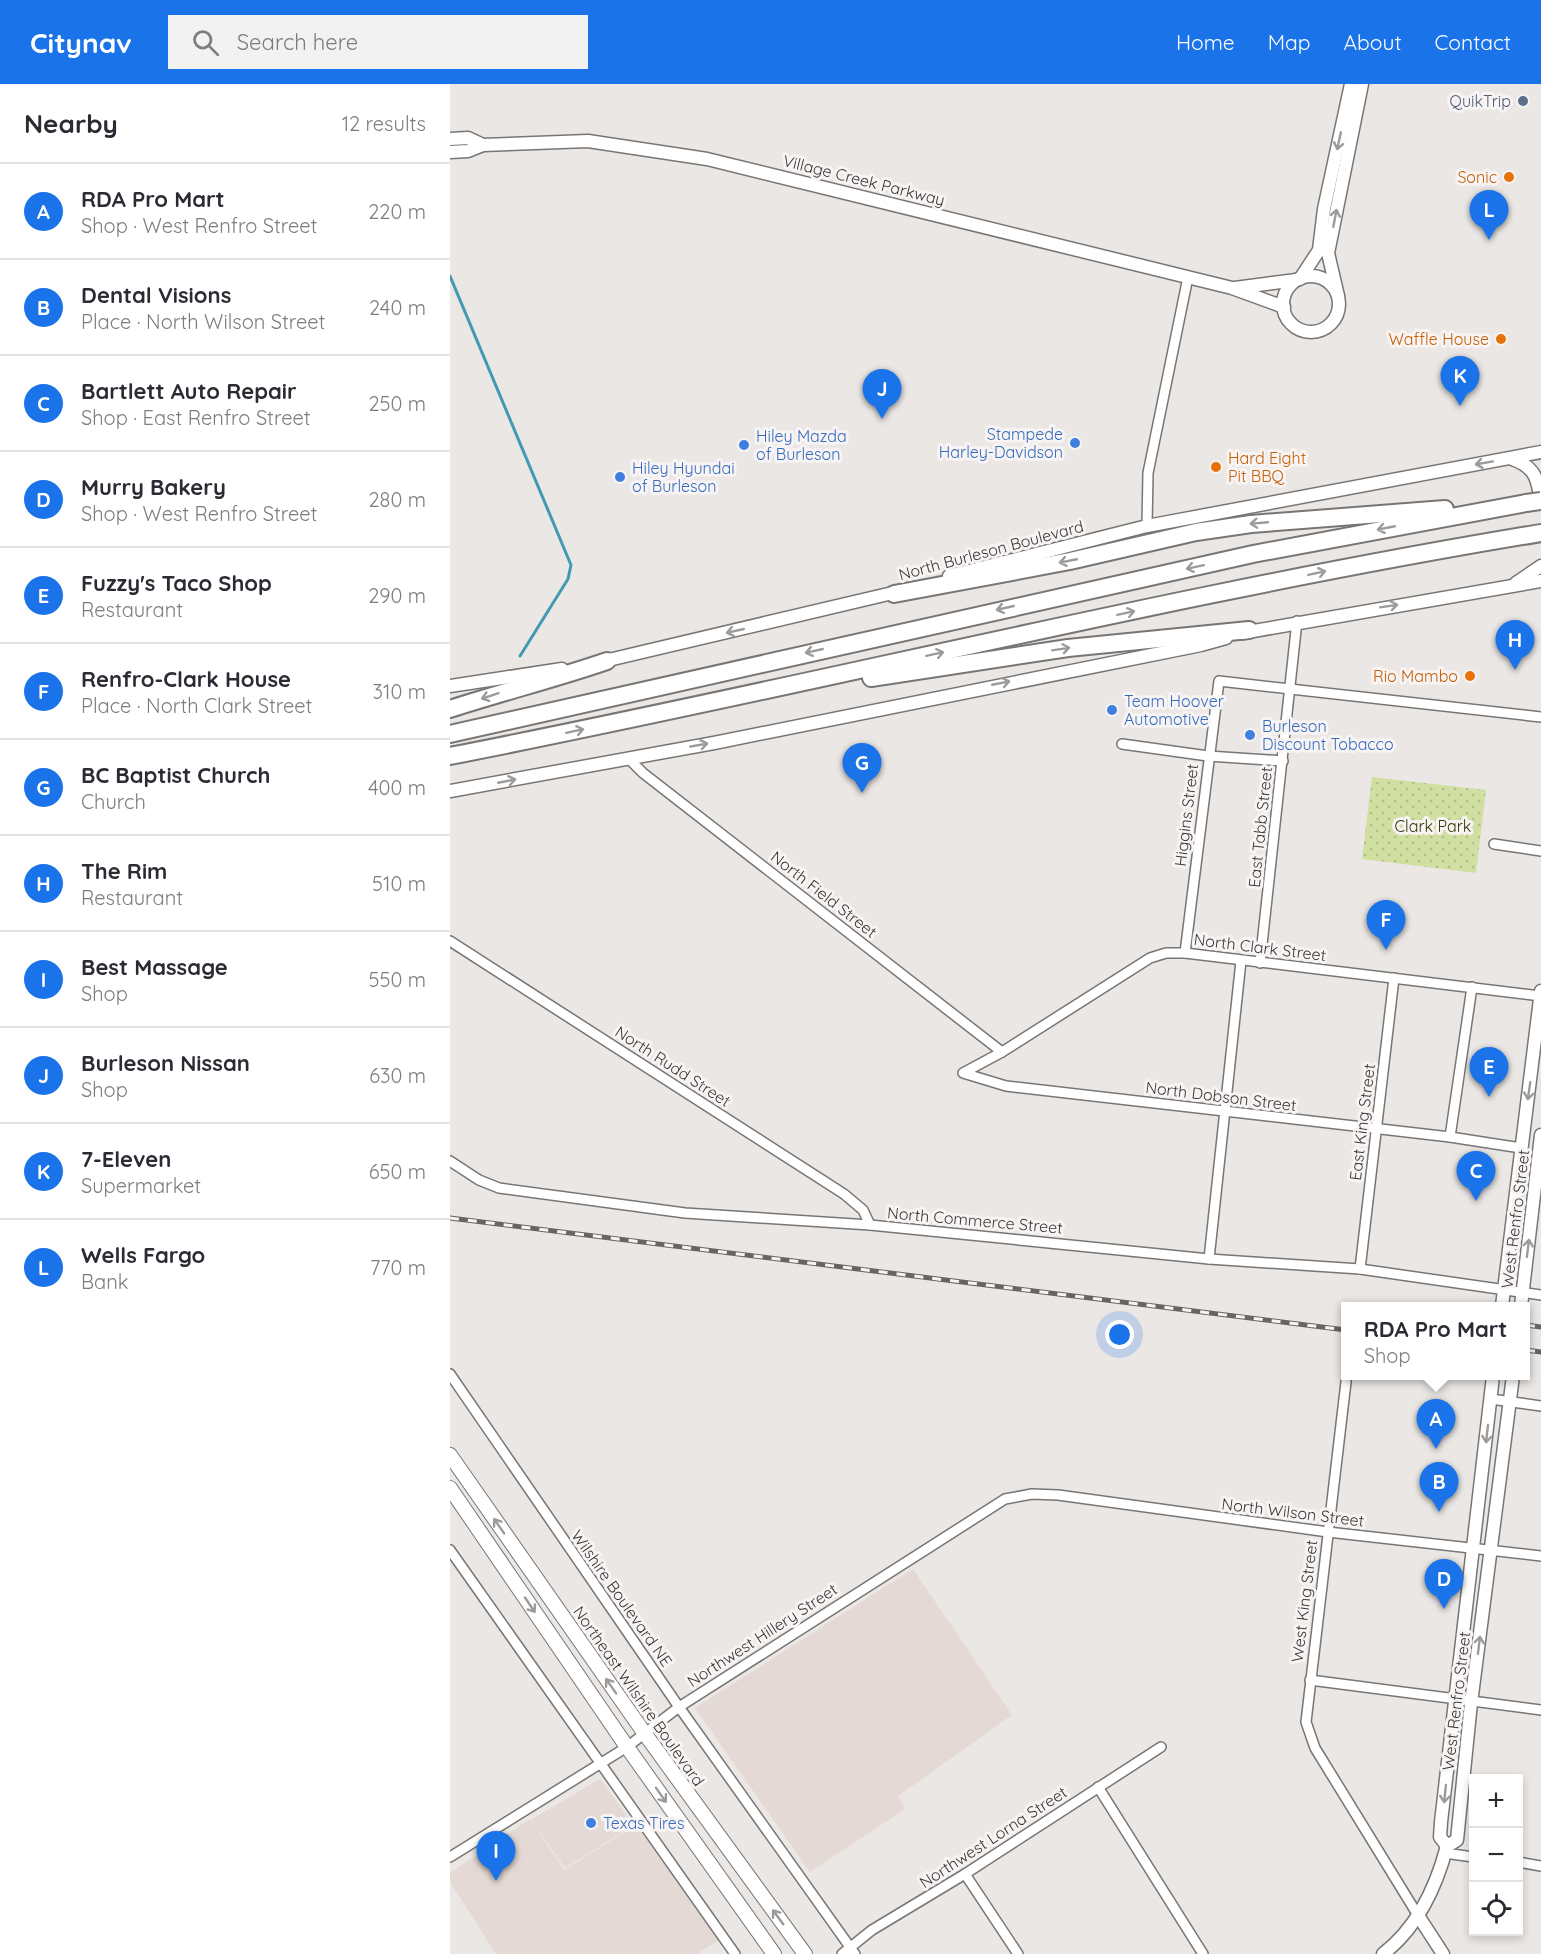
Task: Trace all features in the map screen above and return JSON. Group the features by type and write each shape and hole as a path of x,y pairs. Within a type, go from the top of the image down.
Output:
{"highway":[{"path":"894,594 1070,561 1196,532 1251,524 1536,502"},
{"path":"450,734 1253,554 1536,502"},
{"path":"450,756 714,702 1333,569 1535,534"},
{"path":"714,702 731,705 751,702 864,679 1068,648 1249,630"},
{"path":"450,709 509,690 551,681 607,661"},
{"path":"450,767 498,755 518,742"}],"main road":[{"path":"1351,84 1324,209 1318,250 1311,266 1286,292 1284,307 1286,316 1299,329 1317,331 1332,322 1339,305 1328,253 1362,84"},
{"name":"Village Creek Parkway","path":"450,139 468,138 483,145"},
{"name":"Village Creek Parkway","path":"450,152 468,151 483,145 588,141 707,159 1232,288 1284,307"},
{"name":"Village Creek Parkway","path":"1232,288 1298,280 1312,276 1321,278 1335,288 1338,296"},
{"name":"North Burleson Boulevard","path":"450,686 607,661 894,594 946,577 1147,526 1541,452"},
{"path":"1510,458 1533,469 1537,477 1536,502"},
{"path":"1510,586 1541,566"},
{"path":"450,791 1201,645 1249,630 1541,581"},
{"path":"1502,1302 1541,991"},
{"name":"West Renfro Street","path":"1522,1302 1541,1135"},
{"path":"1521,1148 1540,1151"},
{"name":"West Renfro Street","path":"1446,1850 1440,1837 1493,1380"},
{"name":"West Renfro Street","path":"1383,1954 1398,1943 1419,1917 1438,1877 1446,1850 1457,1840 1471,1703 1512,1380"},
{"name":"Northeast Wilshire Boulevard","path":"450,1455 645,1734 805,1954"},
{"path":"450,1488 627,1747 774,1954"},
{"path":"1419,1917 1443,1954"}],"street":[{"path":"1147,526 1148,473 1188,277"},
{"name":"East Tabb Street","path":"1260,963 1297,621"},
{"name":"Higgins Street","path":"1185,953 1219,681 1291,688"},
{"path":"1291,688 1541,717"},
{"path":"1122,744 1208,756 1283,761"},
{"name":"North Field Street","path":"628,758 643,773 1002,1052"},
{"path":"1494,844 1541,851"},
{"name":"North Rudd Street","path":"450,940 844,1194 863,1210 870,1226"},
{"name":"North Clark Street","path":"1002,1052 1150,958 1166,953 1185,953 1541,996"},
{"path":"1209,1259 1241,961"},
{"name":"East King Street","path":"1360,1269 1394,978"},
{"path":"1450,1137 1472,987"},
{"name":"North Dobson Street","path":"1002,1052 963,1073 1006,1086 1377,1128 1521,1148"},
{"name":"North Commerce Street","path":"450,1161 478,1180 499,1188 685,1213 870,1226 1209,1259 1360,1269 1541,1295"},
{"name":"Wilshire Boulevard NE","path":"450,1374 849,1952"},
{"name":"West King Street","path":"1346,1382 1306,1722 1308,1735 1419,1917"},
{"path":"1491,1399 1541,1406"},
{"name":"Northwest Hillery Street","path":"450,1857 627,1747 679,1707 1005,1498 1032,1494 1058,1495 1109,1503"},
{"name":"North Wilson Street","path":"1109,1503 1474,1550 1541,1556"},
{"path":"450,1550 735,1954"},
{"path":"1310,1680 1471,1703 1541,1710"},
{"name":"Northwest Lorna Street","path":"849,1952 872,1930 965,1874 1161,1747"},
{"path":"1098,1787 1203,1954"},
{"path":"1446,1850 1469,1856"},
{"path":"1523,1863 1541,1866"},
{"path":"965,1874 1018,1954"}],"shaded area":[{"path":"913,1569 1012,1715 898,1796 905,1809 810,1872 695,1708"},
{"path":"600,1779 634,1825 565,1868 531,1820"},
{"path":"530,1819 564,1870 636,1825 719,1940 696,1954 496,1954 450,1882 450,1873"}],"green space":[{"name":"Clark Park","path":"1372,777 1486,790 1476,873 1362,859"}],"waterway":[{"path":"450,276 571,565 568,579 520,656"}],"railway":[{"path":"450,1218 1341,1329"},
{"path":"1530,1326 1541,1327"},
{"path":"1530,1351 1541,1352"}],"place":[{"name":"QuikTrip","path":"1523,101"},
{"name":"Sonic","path":"1509,177"},
{"name":"Wells Fargo","path":"1489,240"},
{"name":"Waffle House","path":"1501,339"},
{"name":"7-Eleven","path":"1460,406"},
{"name":"Burleson Nissan","path":"882,419"},
{"name":"Stampede Harley-Davidson","path":"1075,443"},
{"name":"Hiley Mazda of Burleson","path":"744,445"},
{"name":"Hard Eight Pit BBQ","path":"1216,467"},
{"name":"Hiley Hyundai of Burleson","path":"620,477"},
{"name":"The Rim","path":"1515,670"},
{"name":"Rio Mambo","path":"1470,676"},
{"name":"Team Hoover Automotive","path":"1112,710"},
{"name":"Burleson Discount Tobacco","path":"1250,735"},
{"name":"BC Baptist Church","path":"862,793"},
{"name":"Renfro-Clark House","path":"1386,950"},
{"name":"Fuzzy's Taco Shop","path":"1489,1097"},
{"name":"Bartlett Auto Repair","path":"1476,1201"},
{"name":"RDA Pro Mart","path":"1436,1449"},
{"name":"Dental Visions","path":"1439,1512"},
{"name":"Murry Bakery","path":"1444,1609"},
{"name":"Texas Tires","path":"591,1823"},
{"name":"Best Massage","path":"496,1881"}]}
